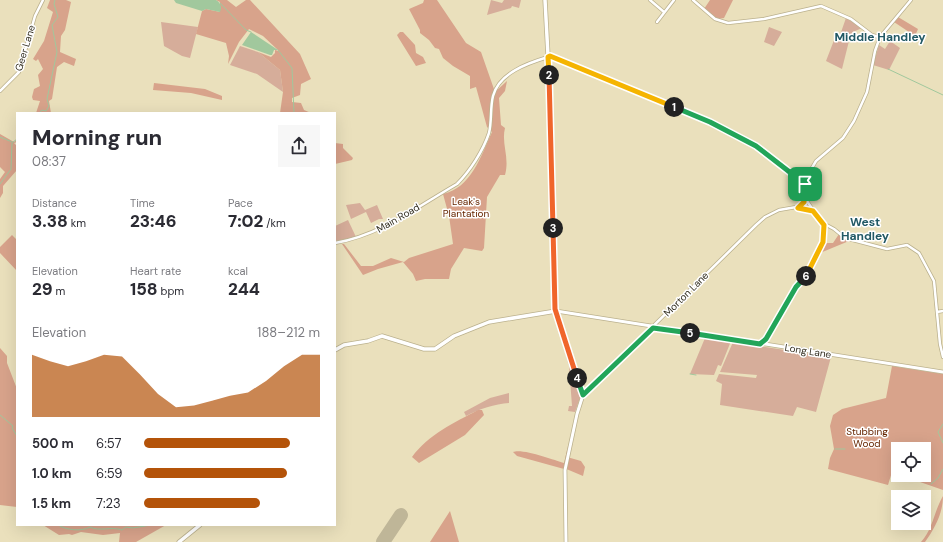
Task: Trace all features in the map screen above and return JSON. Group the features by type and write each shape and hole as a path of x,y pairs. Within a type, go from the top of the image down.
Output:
{"main road":[{"path":"336,349 344,345 368,341 382,336 424,349 435,349 454,336 489,322 556,311 545,0"},
{"path":"180,542 199,526"}],"street":[{"name":"Geer Lane","path":"0,91 19,72 35,16 43,0"},
{"path":"650,0 664,12"},
{"path":"657,22 674,0"},
{"path":"693,0 715,19 728,23 764,19 821,6 851,18 874,36 880,37"},
{"path":"798,208 803,204 805,198 805,184 816,161 843,138 854,121 867,92 876,45 880,37 911,0"},
{"path":"874,36 876,45"},
{"path":"548,57 718,126 756,146 805,184"},
{"name":"Main Road","path":"336,243 354,240 376,232 457,184 465,176 487,137 493,97 497,86 506,77 519,68 548,57"},
{"path":"805,198 824,225 834,229 852,241 887,249 907,245 917,251 934,281 940,344 943,356"},
{"name":"Morton Lane","path":"583,395 765,217 779,210 798,208 813,211"},
{"path":"760,344 766,339 796,287 811,267 823,242 824,225"},
{"path":"556,311 570,362 583,395 577,414 565,470 566,542"},
{"name":"Long Lane","path":"556,311 653,328 943,372"},
{"path":"937,312 943,311"},
{"path":"766,339 766,345"}],"shaded area":[{"path":"174,0 216,0 220,4 221,10 220,12 206,9 202,11 176,3"},
{"path":"491,0 502,3 504,0 521,0 519,8 512,6 511,8 487,15"},
{"path":"846,18 862,28 853,32 847,39 849,41 842,69 826,61 836,35 840,35"},
{"path":"161,22 198,27 190,58 182,56 164,46"},
{"path":"769,27 782,32 774,46 764,42"},
{"path":"251,32 278,50 274,50 272,55 270,55 242,45"},
{"path":"890,41 900,48 889,70 873,65 879,45 885,49"},
{"path":"240,46 258,52 280,70 283,92 257,74 230,65"},
{"path":"360,203 365,210 377,205 383,219 379,219 371,223 366,212 351,219 346,205"},
{"path":"348,220 356,237 336,241 336,226"},
{"path":"705,338 731,341 721,366 718,365 714,375 690,374"},
{"path":"733,342 831,357 816,412 797,407 793,416 720,405 722,384 716,381 719,374 756,378 757,375 720,372"},
{"path":"569,366 581,395 575,412 568,411 569,406 572,406"},
{"path":"509,393 509,403 487,407 466,416 464,412 490,398"}],"green space":[{"path":"50,0 66,0 71,2 65,30 61,36 60,52 76,59 74,66 64,62 57,67 52,99 49,101 51,112 36,112 40,101 33,100 32,97 34,89 40,86 38,75 43,69 38,59 36,61 33,59 44,41 53,12 47,8"},
{"path":"216,0 227,0 236,7 246,0 250,0 300,54 311,79 301,84 300,95 292,98 292,102 301,103 304,110 309,112 280,112 283,92 280,70 258,52 271,57 275,53 275,50 279,51 263,36 249,29 239,42 228,64 229,56 226,43 196,34 202,11 206,9 220,12 220,2"},
{"name":"Leak's Plantation","path":"424,0 437,0 466,43 481,52 495,92 507,81 505,91 499,98 501,125 505,128 504,140 507,162 505,175 500,175 487,197 484,248 482,251 464,248 451,269 449,279 425,279 416,281 413,274 403,262 363,275 342,244 344,244 361,266 373,266 391,258 404,262 409,258 453,244 449,216 443,194 453,191 468,178 479,161 492,132 487,127 476,87 470,89 470,76 443,58 439,49 435,48 429,40 420,33 420,30 409,9 423,3"},
{"path":"710,0 733,0 724,18 718,19 704,9"},
{"path":"898,17 918,29 915,36 894,22"},
{"path":"400,32 403,32 415,45 416,53 423,57 426,63 416,66 397,35"},
{"path":"154,83 205,89 222,96 222,100 191,93 153,90"},
{"path":"0,134 14,142 16,141 14,143 16,145 16,171 3,186 3,193 0,198 0,179 5,172 0,167"},
{"path":"336,143 343,144 343,148 353,158 352,160 336,164"},
{"path":"839,234 849,241 820,253 823,243 833,243"},
{"path":"12,235 16,239 16,270 0,253 0,247"},
{"path":"0,348 7,356 7,363 16,386 16,507 0,505"},
{"name":"Stubbing Wood","path":"892,366 943,374 943,490 920,482 931,482 931,442 891,442 891,475 888,485 828,469 830,458 834,449 830,426 833,415 842,409 886,398"},
{"path":"478,410 482,410 484,415 465,435 419,463 412,457 434,435"},
{"path":"568,446 567,457 581,461 585,467 583,476 564,468 517,456 513,452 517,451 530,453 564,463"},
{"path":"943,496 942,508 935,526 925,542 921,542 929,530 931,530 937,508"},
{"path":"450,511 459,542 430,542"},
{"path":"45,526 164,526 136,542 119,542 120,533 103,535 81,532 72,535 59,535"}],"waterway":[{"path":"40,112 42,110 46,111 49,106 47,99 57,52 52,25 58,17 54,4 55,0"},
{"path":"220,3 246,30 251,32"},
{"path":"278,50 292,68 294,112"},
{"path":"888,69 943,95"},
{"path":"0,137 12,142"},
{"path":"0,184 11,169 12,143 16,140"},
{"path":"690,374 696,375"},
{"path":"0,415 13,426 12,428 16,434"},
{"path":"943,424 938,432 943,443"},
{"path":"835,449 845,449"},
{"path":"931,484 938,478 943,469"},
{"path":"60,526 74,530 82,530 90,527 98,529 122,530 126,527 133,528 145,526"}],"runway":[{"path":"383,542 401,515"}],"district":[{"name":"Middle Handley","path":"880,37"},
{"name":"West Handley","path":"865,229"}],"route":[{"path":"550,56 710,122 756,146 805,184 804,202 802,206 798,208 813,211 824,225 823,240 808,273 796,287 766,339 760,344 653,328 583,395 581,386 570,362 555,307 548,57 550,56"}]}
